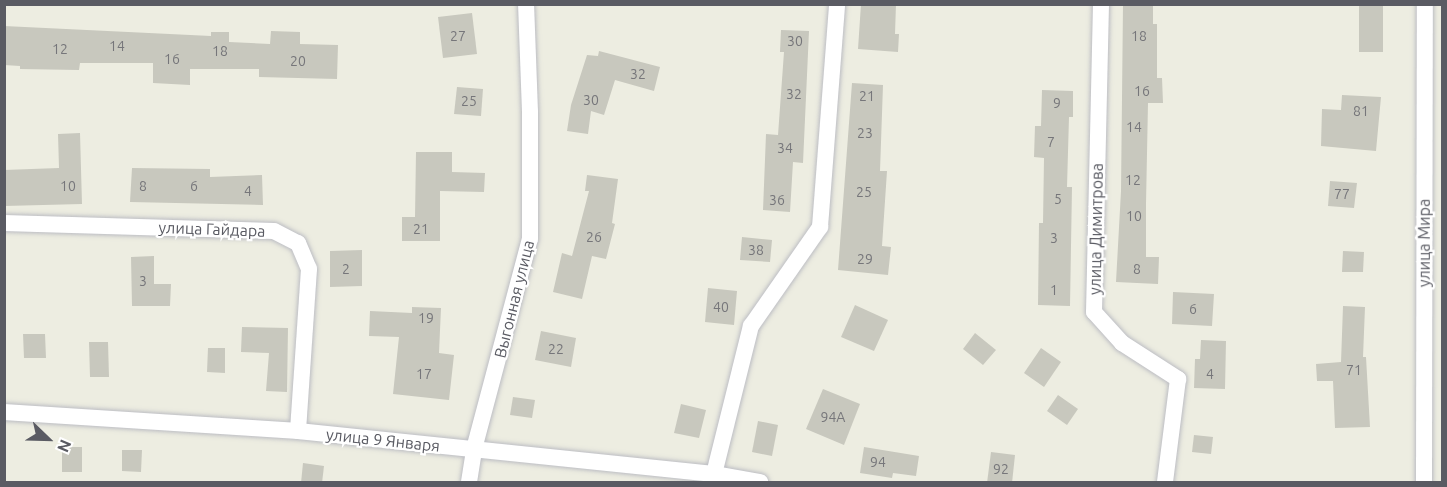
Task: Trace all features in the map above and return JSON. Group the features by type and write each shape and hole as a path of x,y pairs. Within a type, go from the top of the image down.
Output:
{"street":[{"name":"Выгонная улица","path":"469,483 474,449 530,239 530,112 526,4"},
{"path":"714,474 751,326 820,227 837,4"},
{"name":"улица Димитрова","path":"1101,4 1094,312 1122,343 1178,379 1165,483"},
{"name":"улица Мира","path":"1424,483 1425,4"},
{"name":"улица Гайдара","path":"4,223 274,231 298,243 309,269 298,431"},
{"name":"улица 9 Января","path":"4,412 298,431 714,474 760,483"}],"building":[{"path":"861,4 896,4 895,34 899,34 898,52 858,49"},
{"path":"1123,4 1153,4 1153,24 1157,24 1157,78 1162,78 1163,103 1148,103 1146,257 1159,257 1158,284 1116,282 1121,191"},
{"path":"1359,4 1383,4 1383,52 1359,52"},
{"path":"472,13 477,54 443,58 438,17"},
{"path":"4,26 211,36 211,32 229,32 229,42 270,44 271,31 300,32 300,44 338,45 337,79 259,77 259,69 190,69 190,85 153,83 153,63 80,63 79,70 20,69 20,66 4,65"},
{"path":"781,30 809,31 803,163 793,162 790,212 763,210 766,134 778,135 784,52 780,52"},
{"path":"599,51 660,67 654,91 615,80 604,115 591,111 588,134 567,131 571,105 587,55 598,56"},
{"path":"852,83 883,85 880,171 887,171 882,246 891,247 888,275 838,270"},
{"path":"457,87 483,89 481,116 454,114"},
{"path":"1042,90 1073,91 1073,117 1069,117 1067,187 1072,187 1070,306 1038,305 1039,223 1043,223 1044,158 1034,157 1035,126 1041,126"},
{"path":"1342,95 1381,97 1376,151 1321,146 1322,109 1341,110"},
{"path":"80,133 82,204 4,206 4,170 59,168 58,134"},
{"path":"416,152 452,152 452,172 485,173 484,192 440,191 440,241 402,241 402,217 415,217"},
{"path":"132,168 210,169 210,177 262,175 263,205 130,202"},
{"path":"587,175 618,179 612,223 615,224 606,259 592,256 582,299 553,292 562,253 572,256 589,191 585,191"},
{"path":"1330,181 1357,183 1354,208 1328,206"},
{"path":"742,237 772,240 770,262 740,260"},
{"path":"362,250 362,286 330,287 330,251"},
{"path":"1343,251 1364,252 1363,272 1342,272"},
{"path":"154,256 154,284 171,284 170,306 132,306 131,257"},
{"path":"708,288 737,291 734,325 705,322"},
{"path":"1173,292 1214,294 1212,326 1172,324"},
{"path":"855,305 888,320 874,351 841,337"},
{"path":"1343,306 1365,307 1363,357 1366,357 1370,427 1335,428 1333,381 1317,381 1316,364 1341,362"},
{"path":"412,307 441,308 439,353 454,355 449,400 393,394 399,337 369,336 370,311 412,313"},
{"path":"242,327 288,328 287,392 266,391 269,353 241,352"},
{"path":"541,331 576,338 571,367 535,360"},
{"path":"975,333 996,350 983,365 963,349"},
{"path":"23,334 45,334 46,358 24,358"},
{"path":"1201,340 1226,341 1225,389 1194,388 1195,359 1200,359"},
{"path":"89,342 108,342 109,377 90,377"},
{"path":"208,348 225,348 225,373 207,372"},
{"path":"1041,348 1061,362 1044,387 1024,373"},
{"path":"823,389 860,404 844,445 806,429"},
{"path":"1058,395 1078,409 1067,425 1047,411"},
{"path":"513,397 535,400 532,418 510,415"},
{"path":"681,404 706,410 699,438 674,433"},
{"path":"758,421 778,425 772,456 752,452"},
{"path":"1194,435 1213,437 1211,454 1192,452"},
{"path":"62,447 82,447 82,472 62,472"},
{"path":"864,447 919,456 916,476 893,473 892,478 860,473"},
{"path":"122,450 142,450 141,472 122,471"},
{"path":"991,452 1015,455 1012,483 987,483"},
{"path":"303,463 324,466 322,483 301,483"}]}
